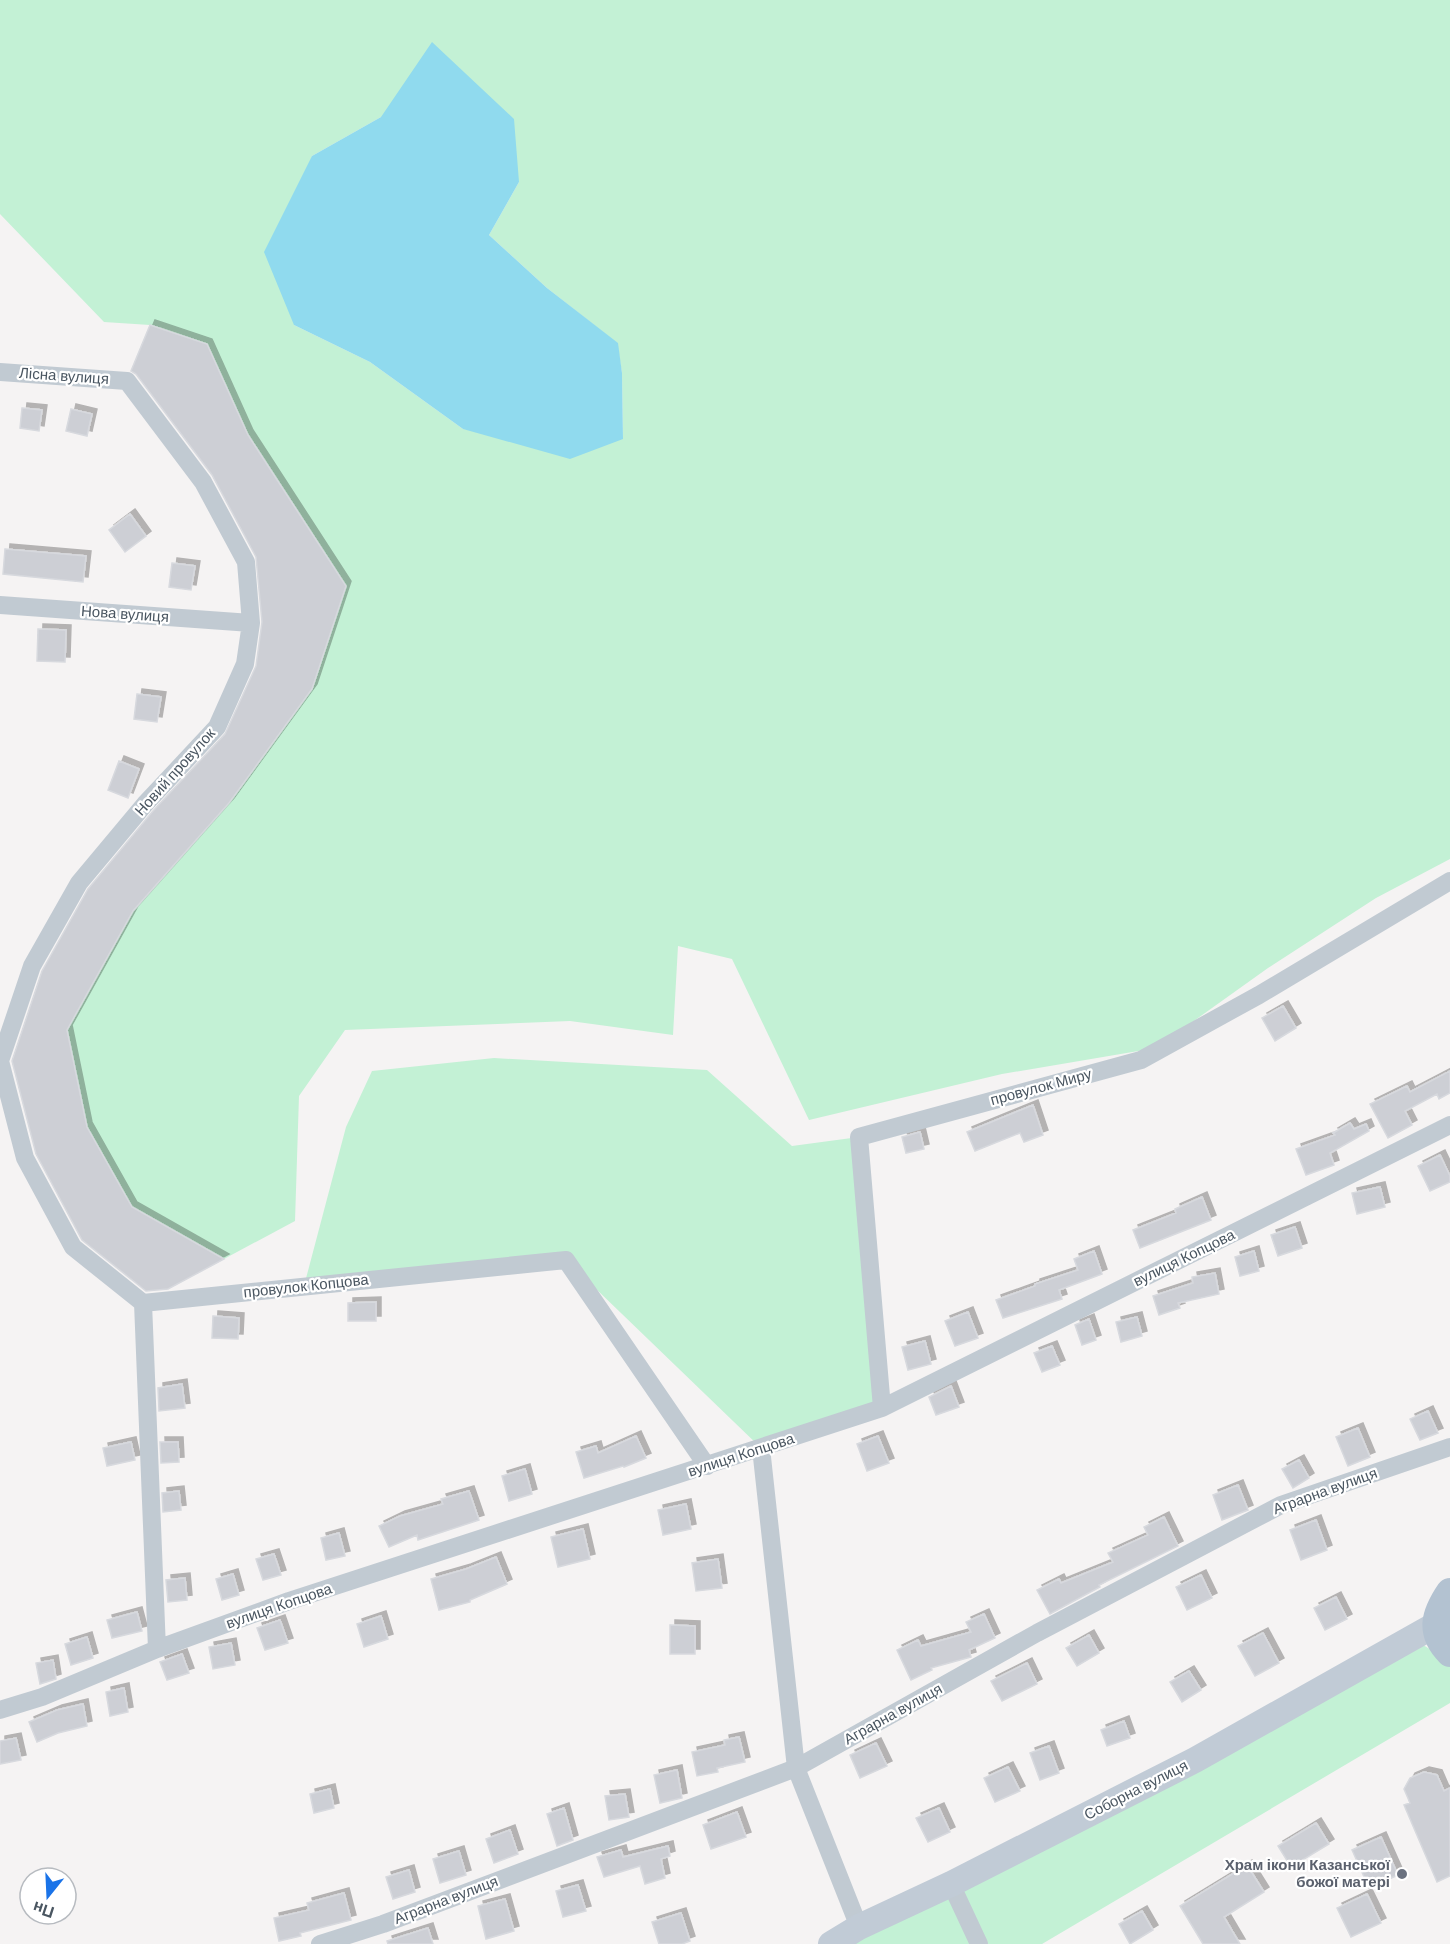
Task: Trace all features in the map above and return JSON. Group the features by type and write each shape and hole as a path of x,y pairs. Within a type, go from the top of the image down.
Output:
{"main road":[{"path":"1450,1592 1443,1603 1435,1625 1440,1643 1450,1653"},
{"name":"Соборна вулиця","path":"831,1944 859,1927 951,1884 1195,1760 1435,1625"}],"street":[{"name":"Лісна вулиця","path":"0,372 127,381"},
{"name":"Новий провулок","path":"0,1061 32,966 79,883 145,804 217,728 245,664 251,623 246,562 203,482 127,381"},
{"name":"Нова вулиця","path":"0,605 251,623"},
{"name":"провулок Миру","path":"882,1408 859,1137 1141,1060 1259,995 1450,881"},
{"path":"0,1061 25,1158 73,1247 142,1303 157,1649"},
{"name":"вулиця Копцова","path":"0,1710 42,1697 157,1649 289,1601 882,1408 1450,1125"},
{"name":"провулок Копцова","path":"142,1303 566,1260 707,1466"},
{"name":"Аграрна вулиця","path":"320,1944 383,1924 796,1768 1037,1633 1281,1505 1450,1447"},
{"path":"761,1448 796,1768 859,1927"},
{"path":"951,1884 978,1944"}],"green space":[{"path":"0,0 1450,0 1450,859 1376,898 1268,968 1156,1048 1002,1074 809,1120 732,959 678,946 673,1035 570,1021 345,1030 299,1096 295,1221 224,1259 132,1207 87,1127 67,1030 133,911 346,586 248,435 207,344 150,325 104,322 0,214","holes":["381,117 519,182 489,235 547,288 617,343 622,373 623,439 463,429 370,362 294,325 312,156"]},
{"path":"494,1058 707,1070 792,1146 859,1137 882,1408 761,1448 566,1260 304,1286 346,1127 372,1071"},
{"path":"1417,1641 1450,1662 1450,1703 1042,1944 831,1944"}],"water":[{"path":"432,42 514,119 519,182 489,235 547,288 618,343 622,373 623,439 570,459 463,429 370,362 294,325 264,252 312,156 381,117"}],"building":[{"path":"150,325 207,344 248,435 346,586 312,689 229,803 133,911 67,1030 87,1127 132,1207 224,1259 168,1289 146,1291 82,1240 36,1154 12,1061 42,971 88,889 153,811 225,734 256,666 262,622 256,557 212,475 136,374 131,371"},
{"path":"22,408 42,410 39,431 20,428"},
{"path":"71,409 92,414 87,436 66,431"},
{"path":"130,514 146,536 125,552 109,530"},
{"path":"5,549 86,556 83,582 3,574"},
{"path":"172,563 195,566 191,590 169,587"},
{"path":"38,629 66,630 65,662 37,661"},
{"path":"137,694 161,697 157,722 134,719"},
{"path":"119,761 139,769 128,798 108,790"},
{"path":"1283,1006 1296,1028 1275,1041 1262,1018"},
{"path":"1450,1071 1450,1093 1439,1099 1437,1094 1405,1111 1412,1125 1388,1138 1370,1104 1407,1086 1410,1092"},
{"path":"1033,1105 1043,1135 1024,1142 1020,1133 975,1151 967,1132"},
{"path":"1350,1123 1354,1129 1366,1124 1369,1131 1330,1153 1334,1165 1306,1175 1296,1149 1335,1135 1333,1133"},
{"path":"920,1132 924,1149 906,1153 902,1137"},
{"path":"1440,1155 1450,1176 1450,1182 1430,1191 1418,1166"},
{"path":"1380,1187 1385,1207 1357,1214 1352,1193"},
{"path":"1202,1197 1211,1220 1140,1248 1133,1230 1176,1213 1175,1209"},
{"path":"1295,1227 1302,1248 1278,1256 1271,1235"},
{"path":"1094,1251 1102,1274 1059,1290 1062,1299 1003,1318 996,1300 1078,1270 1074,1259"},
{"path":"1254,1251 1259,1271 1240,1276 1235,1257"},
{"path":"1215,1273 1219,1294 1178,1303 1180,1308 1159,1315 1153,1296 1193,1283 1192,1277"},
{"path":"376,1302 376,1321 348,1321 348,1303"},
{"path":"968,1312 978,1338 955,1346 945,1321"},
{"path":"213,1316 239,1318 238,1339 212,1338"},
{"path":"1137,1317 1142,1336 1121,1342 1116,1322"},
{"path":"1089,1319 1096,1340 1082,1345 1075,1325"},
{"path":"925,1341 931,1364 908,1370 902,1347"},
{"path":"1052,1346 1060,1365 1042,1372 1034,1353"},
{"path":"182,1384 185,1408 159,1411 158,1388"},
{"path":"951,1386 959,1407 936,1415 929,1397"},
{"path":"1428,1411 1438,1433 1420,1440 1410,1419"},
{"path":"1358,1428 1370,1457 1348,1466 1336,1437"},
{"path":"636,1436 646,1458 624,1467 584,1478 576,1452 596,1446 598,1453"},
{"path":"878,1436 889,1463 867,1471 857,1444"},
{"path":"131,1442 135,1460 107,1466 103,1448"},
{"path":"160,1442 178,1442 179,1462 161,1463"},
{"path":"1299,1460 1309,1478 1293,1488 1282,1469"},
{"path":"525,1469 532,1494 509,1501 502,1476"},
{"path":"1238,1485 1248,1510 1222,1520 1213,1495"},
{"path":"179,1491 181,1510 163,1512 162,1493"},
{"path":"469,1491 479,1520 418,1540 417,1535 389,1547 379,1526 400,1516 443,1504 441,1499"},
{"path":"686,1504 691,1529 663,1535 658,1510"},
{"path":"1164,1517 1178,1546 1099,1585 1100,1587 1050,1614 1037,1590 1059,1579 1061,1583 1113,1562 1108,1553 1148,1535 1144,1527"},
{"path":"1316,1520 1327,1550 1301,1560 1290,1530"},
{"path":"583,1529 590,1559 558,1567 551,1537"},
{"path":"339,1533 345,1556 326,1560 321,1538"},
{"path":"274,1554 281,1575 263,1580 256,1559"},
{"path":"496,1557 507,1584 470,1602 439,1610 431,1579"},
{"path":"718,1559 722,1588 696,1591 692,1563"},
{"path":"233,1574 239,1595 222,1600 216,1579"},
{"path":"1201,1575 1212,1598 1187,1610 1176,1587"},
{"path":"185,1578 187,1600 168,1602 166,1580"},
{"path":"1336,1597 1347,1619 1325,1630 1314,1608"},
{"path":"137,1612 142,1631 112,1638 107,1620"},
{"path":"984,1614 995,1638 969,1650 971,1657 931,1668 932,1670 911,1680 897,1650 918,1640 921,1646 971,1632 966,1622"},
{"path":"381,1616 388,1639 364,1647 357,1624"},
{"path":"280,1620 288,1643 265,1650 257,1628"},
{"path":"670,1625 695,1626 695,1654 670,1654"},
{"path":"1263,1633 1279,1663 1255,1676 1238,1646"},
{"path":"1089,1635 1099,1653 1077,1666 1066,1648"},
{"path":"87,1637 93,1658 71,1665 65,1644"},
{"path":"231,1643 235,1665 213,1669 209,1647"},
{"path":"182,1654 189,1673 167,1680 160,1662"},
{"path":"53,1660 56,1679 40,1684 36,1663"},
{"path":"1027,1663 1037,1684 1002,1701 991,1681"},
{"path":"1189,1671 1201,1690 1182,1702 1170,1682"},
{"path":"124,1688 128,1712 110,1716 106,1692"},
{"path":"83,1704 87,1726 58,1733 37,1742 29,1722 57,1710"},
{"path":"1124,1721 1130,1738 1107,1746 1101,1730"},
{"path":"739,1737 745,1762 717,1768 718,1772 697,1776 692,1752 725,1745 724,1740"},
{"path":"16,1738 21,1760 0,1764 0,1741"},
{"path":"876,1743 887,1766 860,1778 850,1755"},
{"path":"1049,1746 1059,1773 1040,1780 1030,1753"},
{"path":"1008,1767 1020,1791 995,1802 984,1778"},
{"path":"677,1770 682,1798 660,1803 654,1775"},
{"path":"1424,1772 1437,1775 1444,1791 1450,1788 1450,1876 1437,1882 1404,1805 1410,1803 1404,1789 1410,1778"},
{"path":"330,1789 334,1808 314,1813 310,1794"},
{"path":"625,1794 629,1817 609,1820 605,1796"},
{"path":"564,1808 573,1840 557,1846 547,1814"},
{"path":"939,1808 950,1832 928,1842 916,1818"},
{"path":"737,1812 746,1837 711,1849 703,1825"},
{"path":"1316,1823 1329,1844 1291,1867 1278,1846"},
{"path":"510,1830 518,1854 494,1863 486,1839"},
{"path":"1381,1837 1398,1875 1369,1888 1352,1850"},
{"path":"668,1846 670,1856 661,1859 665,1878 645,1884 640,1866 604,1877 597,1857 621,1850 623,1857"},
{"path":"459,1851 466,1875 440,1883 433,1859"},
{"path":"1247,1865 1264,1892 1224,1917 1240,1944 1203,1944 1180,1906"},
{"path":"409,1870 415,1892 393,1899 386,1877"},
{"path":"578,1885 586,1911 563,1917 556,1891"},
{"path":"344,1893 351,1920 300,1933 301,1936 279,1941 274,1918 309,1910 307,1903"},
{"path":"1367,1894 1381,1923 1351,1937 1337,1908"},
{"path":"505,1899 514,1931 486,1939 478,1906"},
{"path":"1142,1911 1153,1930 1130,1944 1119,1924"},
{"path":"681,1913 690,1941 682,1944 659,1944 652,1922"},
{"path":"428,1928 433,1944 388,1944 387,1941"}],"place":[{"name":"Храм ікони Казанської божої матері","path":"1402,1874"}]}
